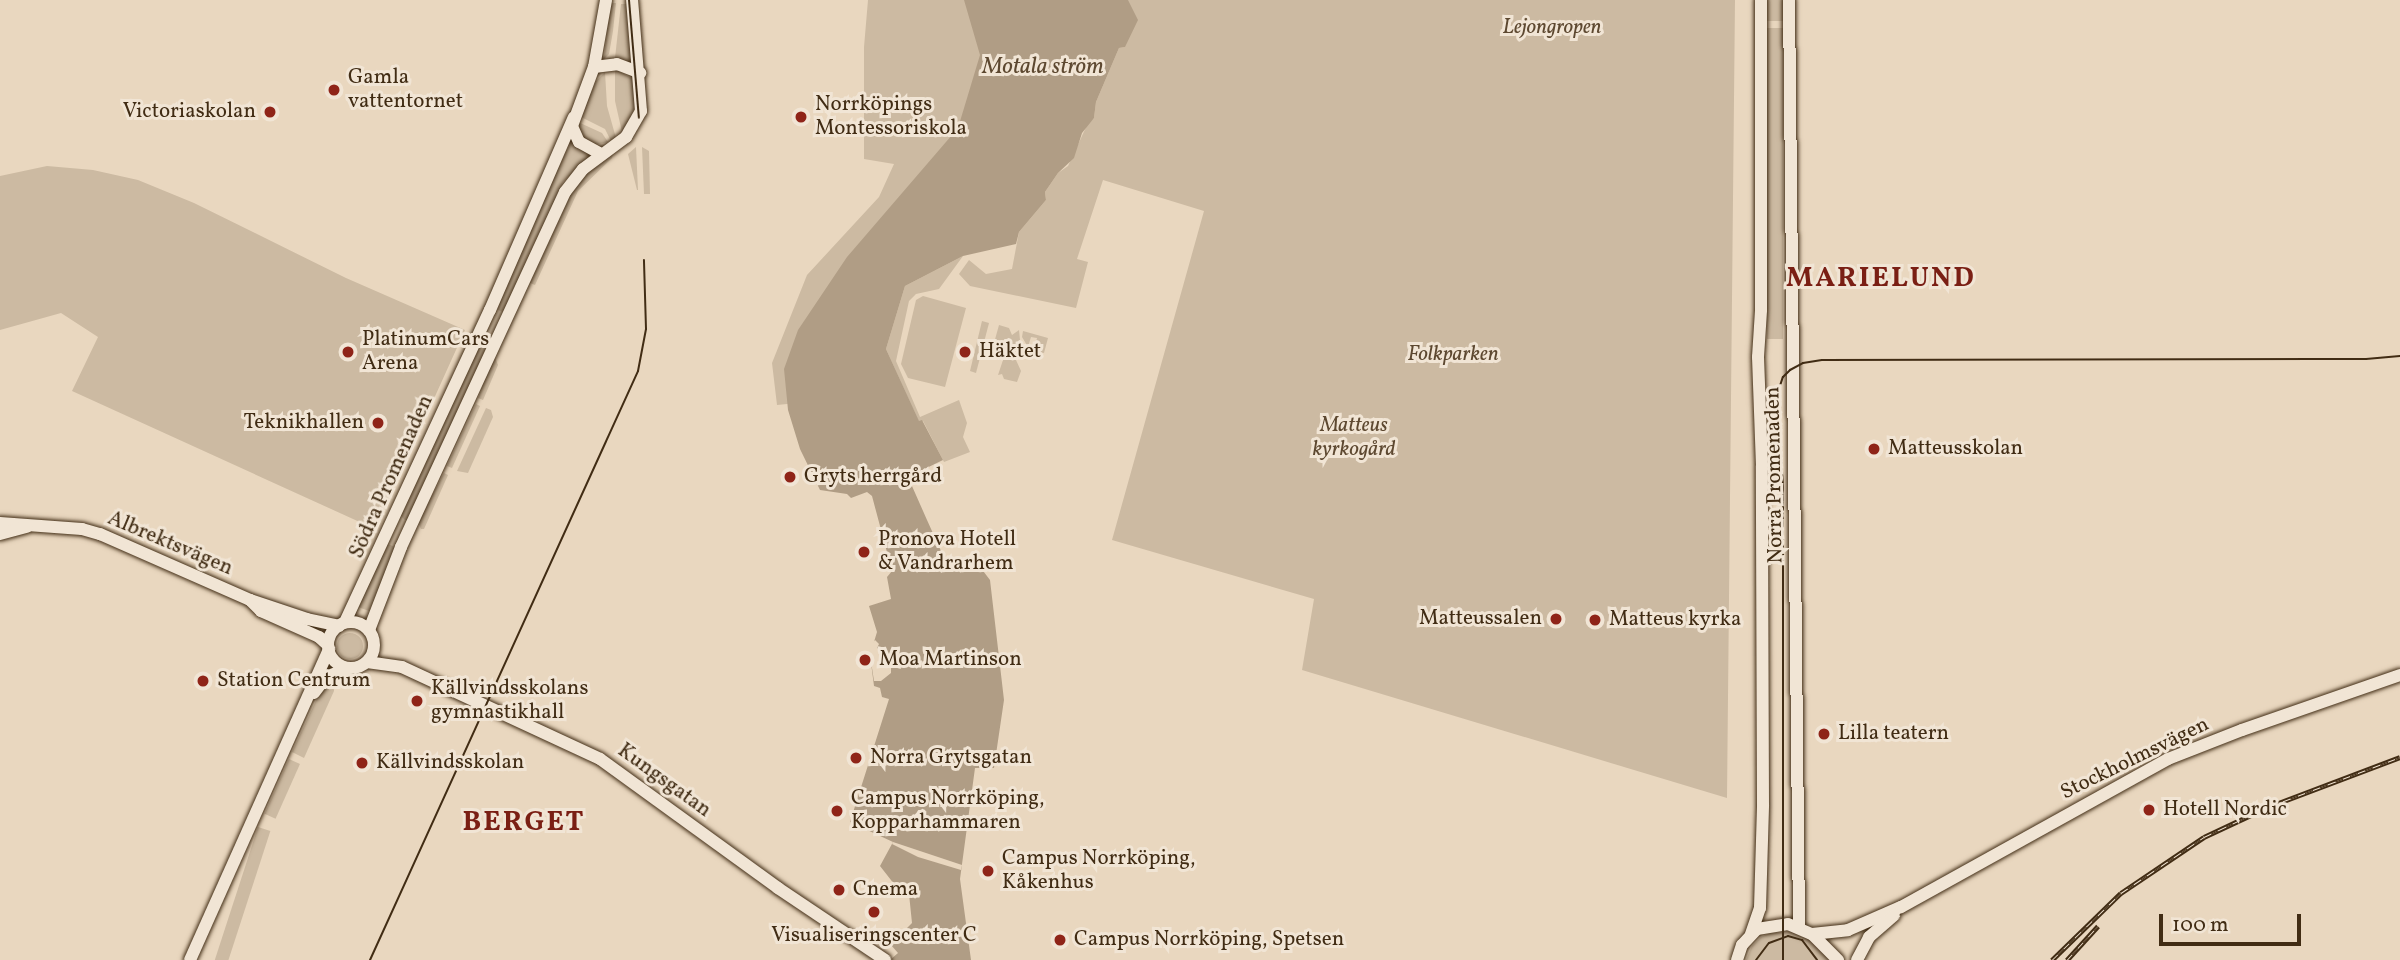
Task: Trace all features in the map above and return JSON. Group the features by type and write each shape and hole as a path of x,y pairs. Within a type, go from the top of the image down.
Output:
{"main road":[{"path":"606,0 594,67 573,117 572,131 579,142 601,154 626,137 639,118 643,105 632,0"},
{"name":"Norra Promenaden","path":"1789,0 1799,926"},
{"name":"Norra Promenaden","path":"1761,5 1762,310 1766,368"},
{"path":"594,67 617,64 640,74"},
{"name":"Södra Promenaden","path":"342,624 486,317 573,117"},
{"name":"Södra Promenaden","path":"369,630 401,547 557,206 572,180 601,154"},
{"name":"Norra Promenaden","path":"1757,931 1767,908 1763,848 1762,466 1758,357 1762,310"},
{"name":"Albrektsvägen","path":"0,523 82,529 100,534 250,600 318,623 342,624"},
{"name":"Albrektsvägen","path":"0,534 32,526"},
{"name":"Albrektsvägen","path":"250,600 261,611 319,637 328,647"},
{"path":"190,960 305,705 330,637 342,624 359,623 369,630 374,647 367,662 326,677 305,705"},
{"path":"328,647 335,662 348,668"},
{"name":"Kungsgatan","path":"374,647 402,667 600,759 778,888 884,960"},
{"name":"Kungsgatan","path":"367,662 373,660 402,667"},
{"name":"Stockholmsvägen","path":"1812,934 1848,930 1901,907 2168,760 2242,730 2400,676"},
{"name":"Stockholmsvägen","path":"1857,960 1869,937 1901,907"},
{"path":"1737,960 1742,944 1757,931 1788,924 1799,926 1812,934 1838,960"}],"green space":[{"name":"Folkparken","path":"868,0 1735,0 1727,798 1302,670 1314,599 1112,540 1204,211 1103,180 1077,259 1088,262 1076,308 970,286 959,274 969,260 986,274 1012,269 1019,232 1046,200 1045,192 1058,173 1068,166 1088,123 1094,118 1096,102 1119,48 1125,47 1124,41 797,403 777,405 772,363 807,275 879,197 894,164 864,159 864,47"},
{"path":"1767,0 1783,0 1783,21 1767,21"},
{"path":"610,3 616,3 609,54 604,59"},
{"path":"621,4 627,4 633,64 615,58"},
{"path":"1767,28 1783,28 1783,339 1767,339"},
{"path":"615,69 633,79 635,105 630,121 622,132 615,101"},
{"path":"605,72 607,106 616,138 611,141 605,129 581,117 596,81"},
{"path":"578,122 602,133 608,142 594,145 580,136"},
{"path":"572,139 577,148 591,155 563,182 503,312 493,308"},
{"path":"636,147 638,190 628,154"},
{"path":"642,147 649,151 650,194 644,194"},
{"path":"613,154 578,191 535,285 530,283 572,192 589,171"},
{"path":"47,166 93,170 138,180 194,203 346,278 465,330 375,529 72,391 98,337 61,313 0,330 0,176"},
{"path":"963,256 939,289 916,294 909,301 896,361 920,417 959,400 967,423 963,437 970,452 944,462 923,421 919,422 886,349 905,286"},
{"path":"923,296 966,308 945,387 908,378 901,364 916,300"},
{"path":"982,321 989,323 976,373 970,371"},
{"path":"999,325 1009,328 1012,335 1019,330 1021,350 1018,353 997,347 994,343"},
{"path":"1023,331 1048,338 1044,353 1034,351 1037,338 1031,337 1028,347 1022,337"},
{"path":"477,345 487,349 410,520 405,520 400,515"},
{"path":"494,355 498,365 483,400 478,398"},
{"path":"1004,357 1016,360 1021,371 1017,382 1004,379 1002,374 998,375"},
{"path":"476,404 480,406 452,468 447,466"},
{"path":"486,408 491,410 493,417 468,473 457,471"},
{"path":"444,473 448,475 424,529 421,529 418,522"},
{"path":"388,544 397,548 369,611 358,607"},
{"path":"350,633 359,637 363,646 359,655 350,659 341,655 337,646 341,637"},
{"path":"333,679 334,691 304,758 292,752 320,692"},
{"path":"289,759 300,764 276,819 265,814"},
{"path":"258,827 270,831 228,960 215,960"},
{"path":"1792,932 1809,939 1832,960 1746,960 1752,946 1761,937 1770,933"}],"water":[{"name":"Motala ström","path":"964,0 1128,0 1138,20 1125,47 1119,48 1096,102 1094,118 1082,133 1074,158 1058,173 1045,192 1046,200 1019,232 1016,244 963,256 905,286 886,349 919,421 922,420 943,460 908,477 927,520 950,571 974,559 990,580 1004,700 994,768 975,768 960,879 971,960 890,960 898,953 891,945 893,937 899,932 907,933 905,930 912,923 909,894 898,889 880,866 893,842 850,822 889,699 882,697 880,688 874,686 870,655 877,632 869,606 891,599 887,577 892,571 872,496 867,492 851,498 847,494 820,490 800,449 788,410 784,369 798,330 847,257 958,128 980,55"}],"pier":[{"path":"875,640 879,644 877,648 891,655 891,673 881,681 874,681 870,655 869,648"},
{"path":"893,842 962,865 961,870 918,857 892,844"}],"tram line":[{"path":"629,0 639,118"},
{"path":"370,960 638,371 646,329 644,260"},
{"path":"1783,960 1783,486 1777,395 1783,377 1790,370 1803,363 1822,360 2366,359 2400,356"},
{"path":"1756,960 1769,943 1788,936 1802,940 1817,960"}],"railway":[{"path":"2052,960 2121,893 2204,837 2268,807 2400,757"},
{"path":"2067,960 2098,926"}],"place":[{"name":"Gamla vattentornet","path":"334,90"},
{"name":"Victoriaskolan","path":"270,112"},
{"name":"Norrköpings Montessoriskola","path":"801,117"},
{"name":"PlatinumCars Arena","path":"348,352"},
{"name":"Häktet","path":"965,352"},
{"name":"Teknikhallen","path":"378,423"},
{"name":"Matteusskolan","path":"1874,449"},
{"name":"Gryts herrgård","path":"790,477"},
{"name":"Pronova Hotell & Vandrarhem","path":"864,552"},
{"name":"Matteussalen","path":"1556,619"},
{"name":"Matteus kyrka","path":"1595,620"},
{"name":"Moa Martinson","path":"865,660"},
{"name":"Station Centrum","path":"203,681"},
{"name":"Källvindsskolans gymnastikhall","path":"417,701"},
{"name":"Lilla teatern","path":"1824,734"},
{"name":"Norra Grytsgatan","path":"856,758"},
{"name":"Källvindsskolan","path":"362,763"},
{"name":"Hotell Nordic","path":"2149,810"},
{"name":"Campus Norrköping, Kopparhammaren","path":"837,811"},
{"name":"Campus Norrköping, Kåkenhus","path":"988,871"},
{"name":"Cnema","path":"839,890"},
{"name":"Visualiseringscenter C","path":"874,912"},
{"name":"Campus Norrköping, Spetsen","path":"1060,940"}],"district":[{"name":"MARIELUND","path":"1881,279"},
{"name":"BERGET","path":"524,823"}],"park label":[{"name":"Lejongropen","path":"1552,28"},
{"name":"Matteus kyrkogård","path":"1354,438"}]}
